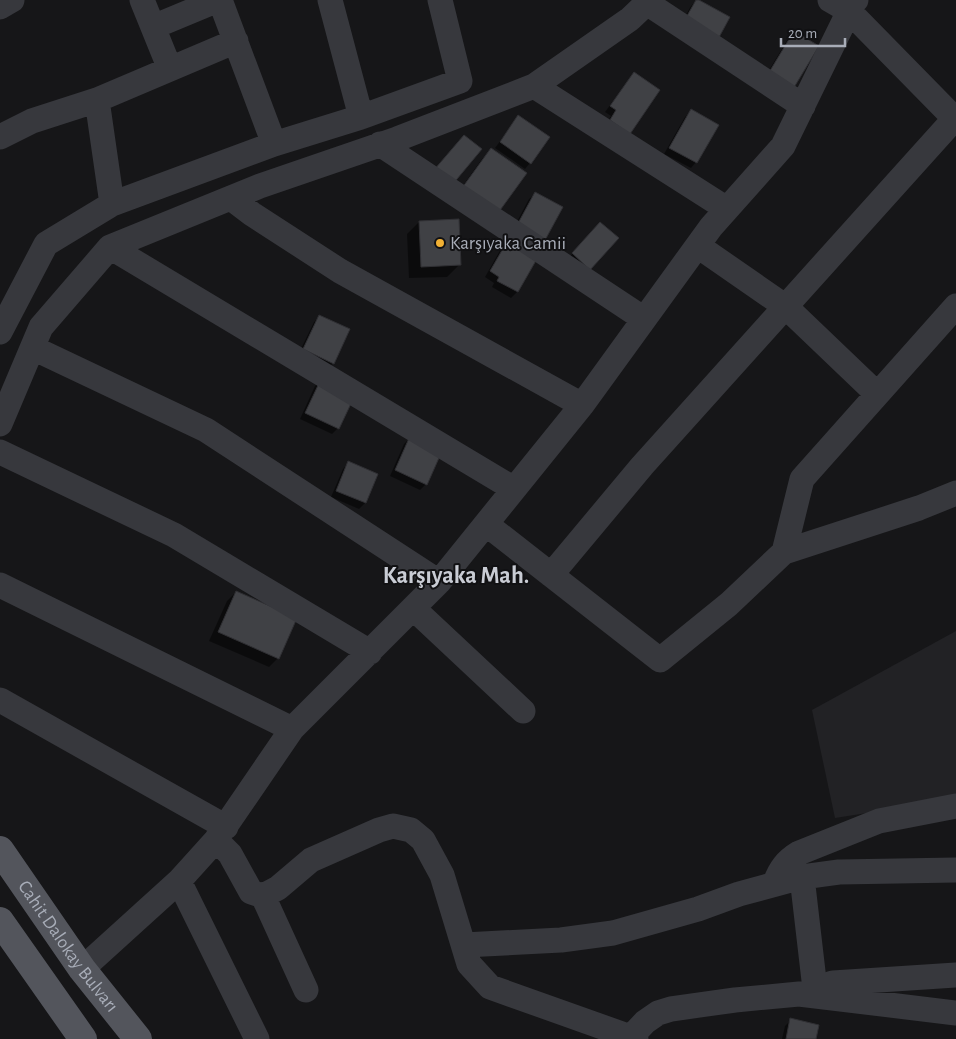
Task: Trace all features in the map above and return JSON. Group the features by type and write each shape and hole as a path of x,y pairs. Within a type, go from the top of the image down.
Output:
{"main road":[{"name":"Cahit Dalokay Bulvarı","path":"0,850 82,969 138,1039"},
{"path":"0,921 83,1039"}],"street":[{"path":"0,7 12,0"},
{"path":"142,0 170,69"},
{"path":"153,27 219,0 274,144"},
{"path":"330,0 361,117"},
{"path":"0,332 46,244 112,204 274,144 361,117 460,81 440,0"},
{"path":"0,424 41,328 110,247 231,198 534,86 630,18 648,2 803,106"},
{"path":"82,969 179,881 221,833 292,729 439,582 582,405 698,246 783,146 803,106 845,4 955,118 642,466 552,575"},
{"path":"0,137 32,121 97,100 236,41"},
{"path":"534,86 728,209"},
{"path":"97,100 112,204"},
{"path":"380,144 644,319"},
{"path":"231,198 252,214 340,271 582,405"},
{"path":"698,246 786,306 876,394"},
{"path":"110,247 514,489"},
{"path":"784,552 802,479 956,306"},
{"path":"33,348 206,430 439,582"},
{"path":"0,452 174,535 370,652"},
{"path":"486,524 660,660 729,604 784,552 919,508 956,493"},
{"path":"0,585 292,729"},
{"path":"413,608 523,711"},
{"path":"0,700 221,833 251,892 263,896 278,888 311,860 378,830 393,826 410,830 423,840 442,875 469,964 490,987 634,1038 646,1022 658,1013 671,1009 807,992 833,983 956,975"},
{"path":"775,883 779,871 799,853 879,821 956,806"},
{"path":"464,945 562,940 613,933 698,909 775,883 802,877 839,872 956,870"},
{"path":"802,877 807,992"},
{"path":"179,881 257,1039"},
{"path":"263,896 306,990"},
{"path":"807,992 956,1014"}],"shaded area":[{"path":"956,631 956,799 835,818 812,710"}],"building":[{"path":"696,0 730,17 717,41 683,23"},
{"path":"794,31 819,46 793,89 768,74"},
{"path":"634,72 660,90 630,134 610,120 616,110 610,106"},
{"path":"691,109 719,125 697,163 669,148"},
{"path":"518,115 550,137 531,164 500,142"},
{"path":"464,135 482,149 452,185 434,170"},
{"path":"491,148 527,173 498,213 462,188"},
{"path":"535,192 563,207 544,242 516,227"},
{"name":"Karşıyaka Camii","path":"459,219 461,265 421,267 419,221"},
{"path":"600,222 619,238 590,270 572,253"},
{"path":"508,240 538,257 518,292 497,281 499,277 490,271"},
{"path":"319,315 350,329 334,364 303,349"},
{"path":"321,379 355,395 339,429 305,413"},
{"path":"410,436 442,451 427,485 395,470"},
{"path":"348,461 378,474 366,503 336,491"},
{"path":"236,591 297,618 279,659 218,632"},
{"path":"790,1018 819,1025 816,1039 786,1039"}],"place":[{"name":"Karşıyaka Camii","path":"440,243"}],"district":[{"name":"Karşıyaka Mah.","path":"456,576"}]}
